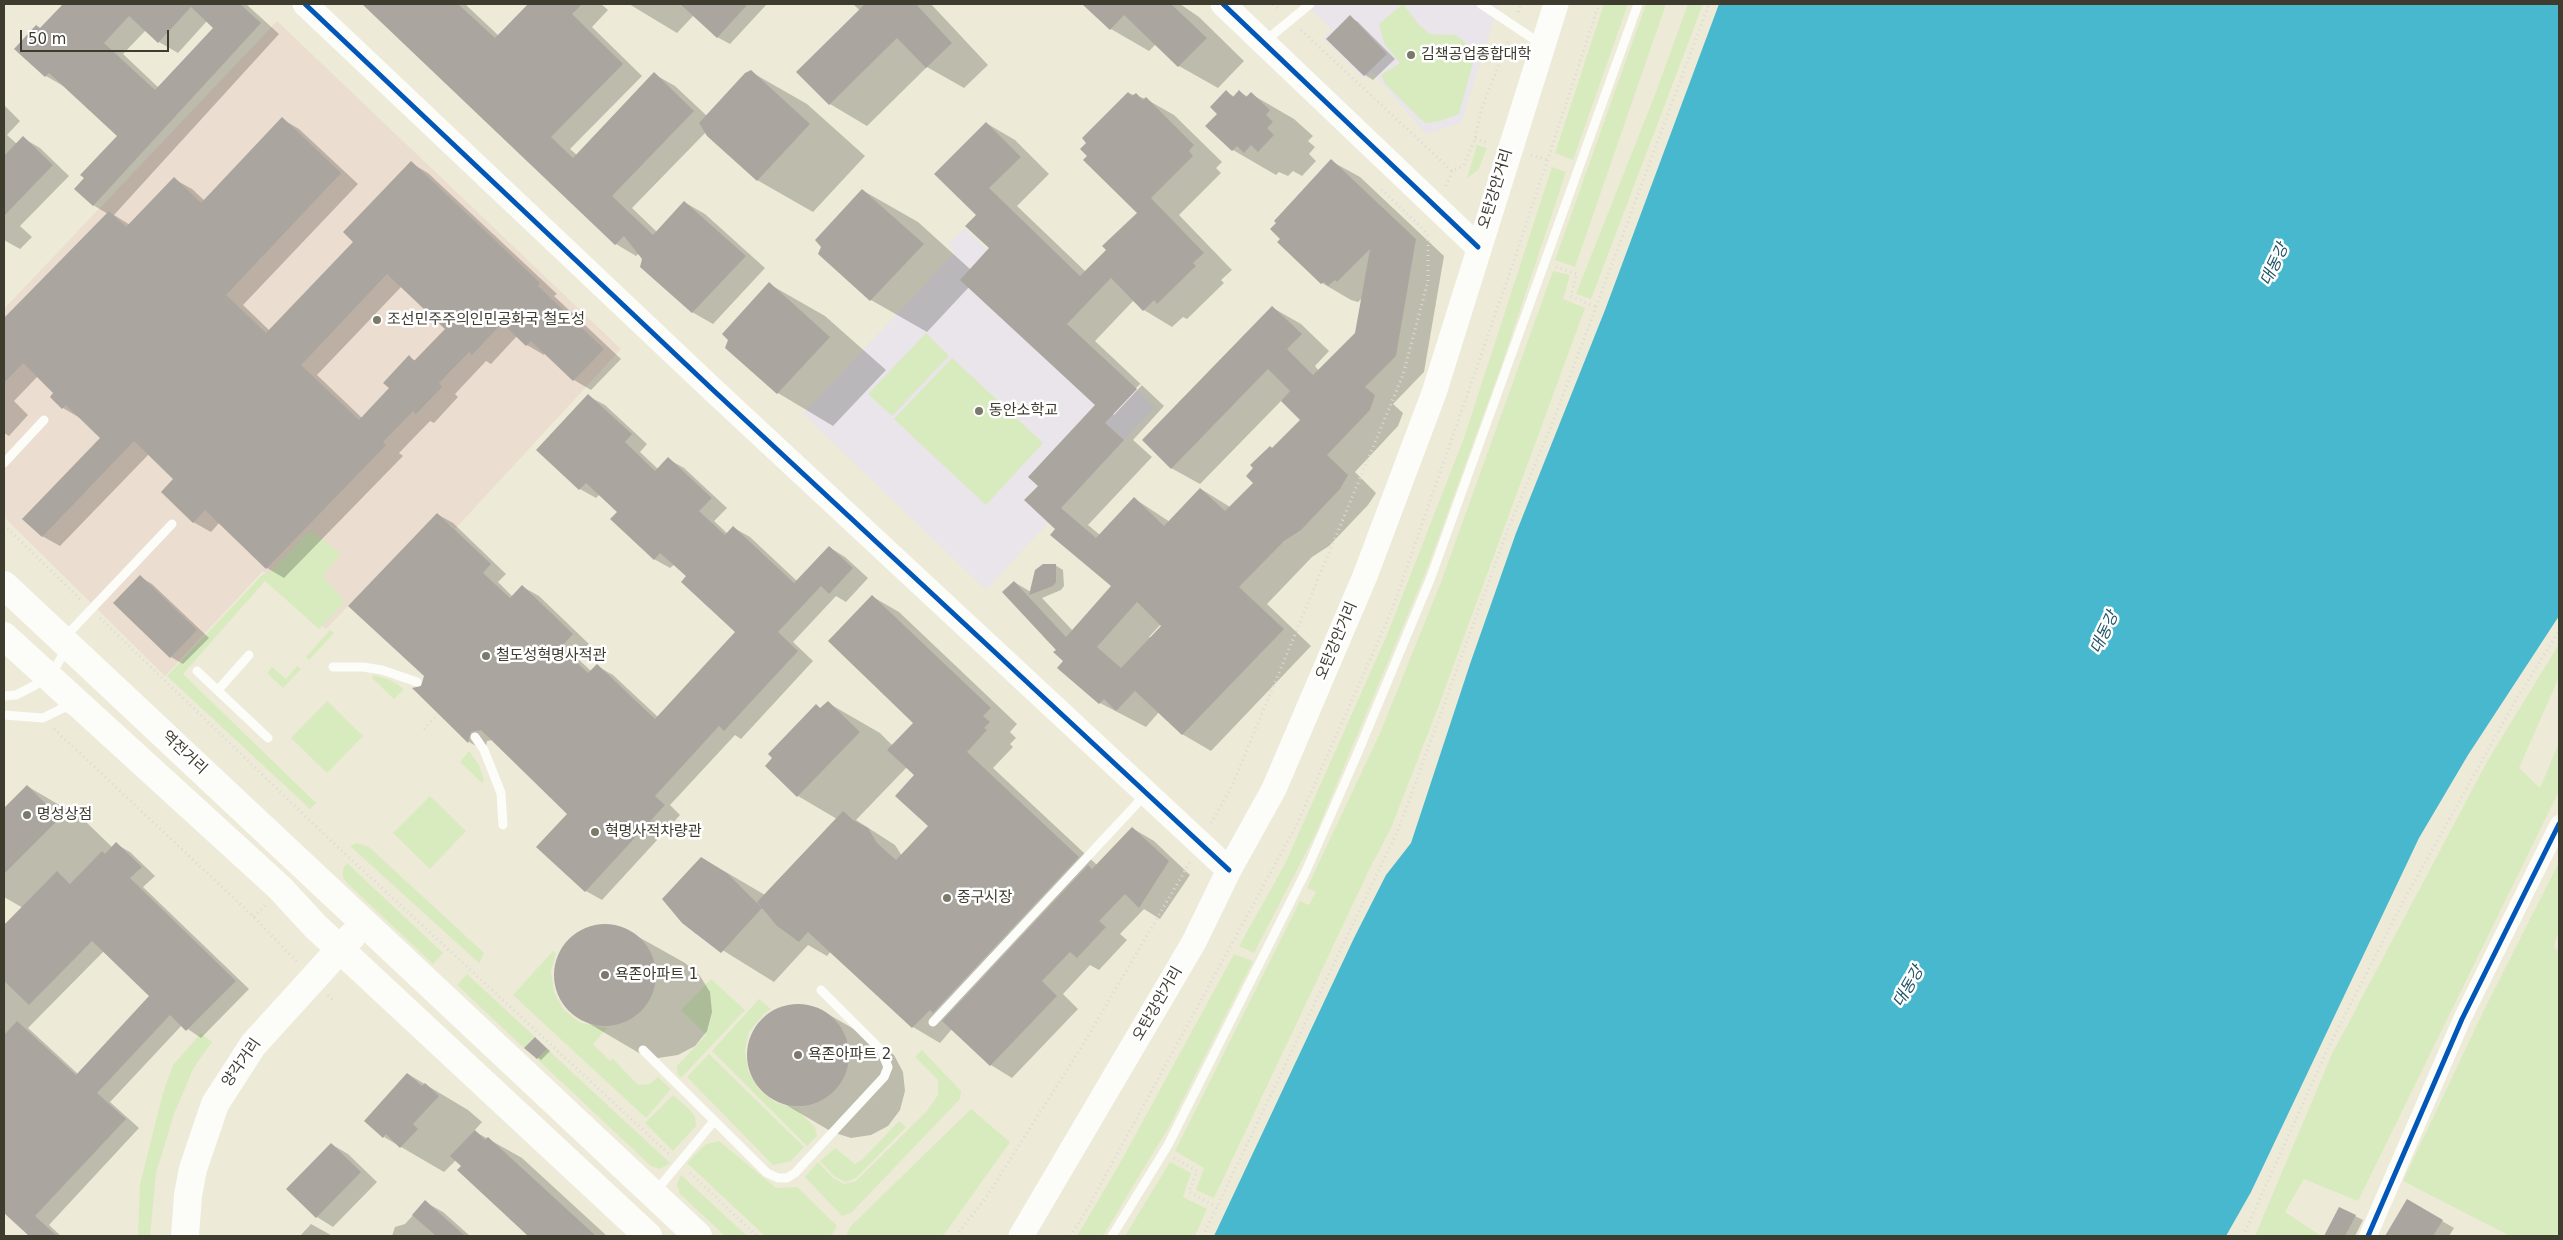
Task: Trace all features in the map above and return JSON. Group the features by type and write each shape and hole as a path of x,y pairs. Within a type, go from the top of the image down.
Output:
{"main road":[{"name":"역전거리","path":"4,585 652,1196 698,1236"},
{"path":"4,636 280,888 340,950 648,1236"},
{"name":"양각거리","path":"185,1236 191,1178 215,1104 253,1045 340,950 362,923"}],"street":[{"path":"305,4 726,402 1229,870"},
{"path":"1223,4 1478,247"},
{"name":"오탄강안거리","path":"1021,1236 1194,942 1229,870 1274,789 1365,576 1434,393 1541,44 1556,4"},
{"path":"2368,1236 2462,1019 2559,824"}],"lane":[{"path":"1263,43 1310,4"},
{"path":"1481,4 1541,44"},
{"path":"1112,1236 1164,1152 1306,871 1356,757 1432,577 1638,4"},
{"path":"4,463 44,420"},
{"path":"4,696 16,695 50,678 66,643 92,610 172,524"},
{"path":"218,690 250,655"},
{"path":"333,667 372,668 417,682"},
{"path":"197,671 268,738"},
{"path":"4,714 43,718 65,707 94,720"},
{"path":"475,736 484,750 501,793 503,826"},
{"path":"932,1022 1147,794"},
{"path":"644,1050 767,1173 778,1178 787,1178 795,1174 884,1078 888,1067 882,1050 821,990"},
{"path":"652,1196 714,1121"}],"path":[{"path":"1274,4 1452,171 1463,166 1475,139 1481,110 1521,4"},
{"path":"1203,1236 1399,828 1508,529 1556,414 1710,4"},
{"path":"956,1236 987,1196 1084,1043 1181,880 1231,788 1403,375 1428,281 1428,236 1379,187"},
{"path":"1544,262 1577,274 1571,296 1596,306"},
{"path":"4,525 327,837 757,1236"},
{"path":"2243,1236 2329,1046 2404,902 2517,698 2559,631"},
{"path":"424,729 438,714"},
{"path":"43,718 280,944"},
{"path":"1164,1152 1197,1171 1190,1192 1217,1207"}],"shaded area":[{"name":"김책공업종합대학","path":"1305,4 1499,4 1461,123 1426,134 1372,72 1364,79 1323,38 1332,30"},
{"path":"277,21 621,349 455,529 437,513 326,629 263,571 165,676 4,517 4,309"},
{"name":"동안소학교","path":"964,228 1155,407 986,590 803,414 955,252 948,244"}],"green space":[{"path":"1403,4 1419,25 1430,34 1456,35 1476,52 1459,114 1440,121 1425,123 1386,85 1381,75 1400,63 1384,43 1379,24"},
{"path":"1604,4 1628,4 1573,160 1555,153"},
{"path":"1646,4 1666,4 1575,267 1555,260"},
{"path":"1688,4 1703,4 1591,299 1576,294 1656,92"},
{"path":"1477,145 1487,148 1478,170 1467,178"},
{"path":"1552,167 1566,172 1502,364 1427,569 1316,833 1254,953 1239,946 1285,864 1387,635 1464,438"},
{"path":"1553,271 1570,275 1563,299 1585,308 1436,713 1391,828 1369,870 1214,1198 1196,1190 1204,1168 1175,1151 1300,901 1309,905 1316,892 1307,888 1381,731 1441,582"},
{"path":"926,333 949,356 892,416 868,394"},
{"path":"952,358 1043,443 986,505 894,419"},
{"path":"310,530 341,554 323,576 345,602 319,629 265,581 183,674 316,803 310,809 167,676 264,573 267,575"},
{"path":"330,630 334,633 309,660 306,657"},
{"path":"2559,644 2559,677 2519,768 2540,788 2559,743 2559,791 2358,1201 2304,1179 2285,1212 2321,1236 2255,1236 2332,1054 2488,760"},
{"path":"297,666 301,669 283,688 267,673 272,667 286,679"},
{"path":"374,675 390,680 404,689 394,699 372,678"},
{"path":"327,701 363,736 327,773 291,738"},
{"path":"469,751 479,765 484,780 482,783 460,762"},
{"path":"430,796 466,831 430,869 393,833"},
{"path":"356,843 369,847 484,953 479,963 350,846"},
{"path":"2559,862 2559,930 2554,946 2559,953 2559,1236 2510,1236 2403,1181 2484,1010"},
{"path":"347,863 443,953 433,964 348,884 343,878 343,869"},
{"path":"553,951 556,953 551,972 554,992 564,1010 581,1023 607,1028 593,1044 610,1061 613,1059 638,1085 650,1084 658,1077 671,1089 646,1118 513,995"},
{"path":"1234,954 1253,961 1170,1125 1103,1236 1077,1236 1115,1172"},
{"path":"467,974 535,1037 524,1048 457,985"},
{"path":"711,979 745,1010 681,1078 678,1074 677,1066 706,1035 681,1010"},
{"path":"759,999 771,1009 764,1014 749,1032 745,1050 748,1071 759,1089 775,1102 796,1109 815,1127 817,1136 807,1146 712,1051"},
{"path":"201,1033 212,1042 194,1067 174,1114 156,1173 150,1236 138,1236 140,1184 163,1093 173,1065"},
{"path":"547,1049 670,1163 660,1169 651,1166 537,1059"},
{"path":"922,1050 961,1091 960,1099 851,1213 842,1216 805,1177 818,1162 833,1178 844,1184 856,1181 926,1112 938,1095 938,1080 915,1057"},
{"path":"709,1054 804,1147 791,1161 773,1165 687,1077"},
{"path":"673,1095 691,1111 695,1117 696,1126 673,1151 645,1123"},
{"path":"971,1109 1010,1142 943,1236 846,1236 850,1227"},
{"path":"899,1121 906,1127 856,1178 845,1182 834,1176 820,1161 835,1148 855,1164 863,1159"},
{"path":"719,1141 776,1188 797,1187 837,1226 831,1236 765,1236 687,1163 706,1144"},
{"path":"1170,1162 1191,1173 1183,1197 1207,1209 1195,1236 1125,1236"},
{"path":"681,1175 747,1236 725,1236 680,1194 677,1184"}],"water":[{"name":"대동강","path":"1719,4 2559,4 2559,616 2468,755 2419,838 2251,1192 2226,1236 1214,1236 1354,938 1386,875 1411,843 1470,664 1516,533 1605,310"}],"building":[{"path":"63,4 240,4 261,23 93,206 74,189 84,178 80,175 117,136 49,73 45,77 14,49 36,25 40,28","holes":["191,7 213,28 155,90 104,43 129,16 158,43"]},
{"path":"362,4 458,4 495,38 528,4 582,4 572,14 623,64 551,137 573,158 654,72 694,111 612,196 653,235 684,201 746,256 692,313 640,267 642,259 624,236 615,245"},
{"path":"680,4 748,4 717,38"},
{"path":"865,4 916,4 952,43 926,68 897,38 829,105 796,72"},
{"path":"1082,4 1171,4 1207,38 1178,67 1124,15 1110,30"},
{"path":"1350,15 1387,54 1364,76 1326,39"},
{"path":"751,70 810,124 757,181 707,136 699,123 745,73"},
{"path":"1226,90 1233,97 1239,90 1246,97 1251,92 1270,110 1266,115 1273,122 1267,128 1274,135 1258,152 1251,145 1244,153 1237,146 1232,151 1205,126 1217,114 1210,107"},
{"path":"1128,92 1132,96 1136,93 1143,100 1146,97 1194,145 1189,151 1193,156 1151,198 1204,253 1193,263 1196,266 1157,304 1154,300 1143,311 1111,278 1067,324 1137,389 1105,423 1124,440 1061,508 1096,538 1134,497 1164,526 1200,488 1225,511 1253,483 1246,476 1253,468 1250,465 1270,446 1272,448 1300,420 1281,401 1290,391 1268,369 1171,469 1142,440 1272,306 1302,334 1287,349 1313,375 1355,333 1370,249 1337,282 1335,280 1328,286 1324,282 1321,284 1277,242 1280,239 1270,229 1276,223 1274,221 1331,159 1416,239 1396,356 1365,387 1375,395 1370,410 1327,455 1348,475 1340,489 1301,530 1284,541 1239,587 1284,629 1182,735 1135,691 1116,711 1104,699 1099,704 1057,668 1063,661 1053,652 1056,650 1002,592 1014,581 1066,637 1111,586 1050,535 1055,529 1024,500 1038,486 1028,477 1095,405 960,280 989,248 965,226 976,215 934,174 986,122 1021,157 989,188 1080,276 1106,250 1102,246 1137,213 1083,160 1087,156 1080,149 1086,143 1082,138","holes":["1137,602 1161,626 1121,668 1097,647"]},
{"path":"282,117 341,173 226,295 266,333 353,242 343,232 411,161 540,283 538,286 604,349 573,381 531,341 526,346 502,323 472,355 469,352 439,383 442,387 416,414 413,411 383,442 386,445 266,569 205,510 193,523 161,492 173,479 134,441 42,537 22,519 100,438 66,405 62,409 50,397 53,393 23,363 4,383 4,318 109,211 126,227 174,177 201,203","holes":["387,274 445,329 414,361 409,355 383,383 389,388 359,420 301,365"]},
{"path":"23,136 53,165 4,216 4,156"},
{"path":"862,189 924,244 870,301 818,254 821,247 815,240"},
{"path":"769,282 830,337 777,394 725,348 728,340 722,334"},
{"path":"588,394 632,434 625,442 655,471 668,457 712,498 699,511 725,535 733,526 794,583 829,546 853,568 829,594 821,586 778,632 798,651 724,731 719,726 655,796 665,805 585,892 536,847 567,814 481,730 471,732 468,743 412,688 421,686 424,676 348,606 437,513 491,564 483,573 510,598 522,585 573,634 561,647 588,673 597,664 655,719 735,632 681,582 686,576 660,553 654,560 610,519 617,512 586,483 579,490 536,450"},
{"path":"1043,564 1056,564 1056,582 1053,586 1029,595 1035,570"},
{"path":"140,575 197,630 170,658 113,603"},
{"path":"872,595 991,708 983,716 990,722 984,728 987,730 967,752 1079,857 933,1013 930,1010 912,1028 808,932 799,942 777,926 757,902 843,811 853,820 868,828 877,843 896,860 928,826 895,796 914,775 887,750 913,723 828,641"},
{"path":"828,701 860,732 797,797 765,766 772,758 768,754 816,704 820,708"},
{"path":"27,785 60,818 4,874 4,808"},
{"path":"1132,827 1169,861 1139,908 1125,894 1099,921 1106,927 1077,958 1070,952 1042,981 1057,996 990,1066 942,1021 1088,865 1092,869"},
{"path":"116,842 142,867 130,878 236,981 186,1031 170,1015 97,1093 126,1119 35,1216 57,1236 29,1236 4,1213 4,1035 17,1021 76,1075 149,996 92,941 29,1005 4,981 4,925 57,871 70,884 102,851 105,854"},
{"path":"701,857 728,874 762,908 721,953 682,923 662,899"},
{"name":"욕존아파트 1","path":"605,924 624,928 641,939 652,956 656,975 652,994 641,1011 624,1022 605,1026 586,1022 569,1011 558,994 554,975 558,956 569,939 586,928"},
{"name":"욕존아파트 2","path":"798,1004 817,1008 834,1019 845,1036 849,1055 845,1074 834,1091 817,1102 798,1106 779,1102 762,1091 751,1074 747,1055 751,1036 762,1019 779,1008"},
{"path":"535,1037 547,1049 537,1059 524,1048"},
{"path":"407,1073 422,1086 425,1083 439,1096 413,1124 418,1129 400,1148 386,1134 383,1138 364,1121"},
{"path":"475,1130 485,1140 488,1137 596,1236 528,1236 457,1170 461,1166 450,1156"},
{"path":"331,1143 361,1172 316,1218 286,1189"},
{"path":"2407,1199 2443,1220 2433,1236 2385,1236"},
{"path":"425,1200 465,1236 436,1236 412,1215"},
{"path":"2339,1207 2356,1215 2345,1236 2324,1236"}],"cycle path":[{"path":"305,4 712,389 1229,870"},
{"path":"1223,4 1478,247"},
{"path":"2368,1236 2462,1019 2559,824"}],"place":[{"name":"김책공업종합대학","path":"1411,55"},
{"name":"조선민주주의인민공화국 철도성","path":"377,320"},
{"name":"동안소학교","path":"979,411"},
{"name":"철도성혁명사적관","path":"486,656"},
{"name":"명성상점","path":"27,815"},
{"name":"혁명사적차량관","path":"595,832"},
{"name":"중구시장","path":"947,898"},
{"name":"욕존아파트 1","path":"605,975"},
{"name":"욕존아파트 2","path":"798,1055"}]}
